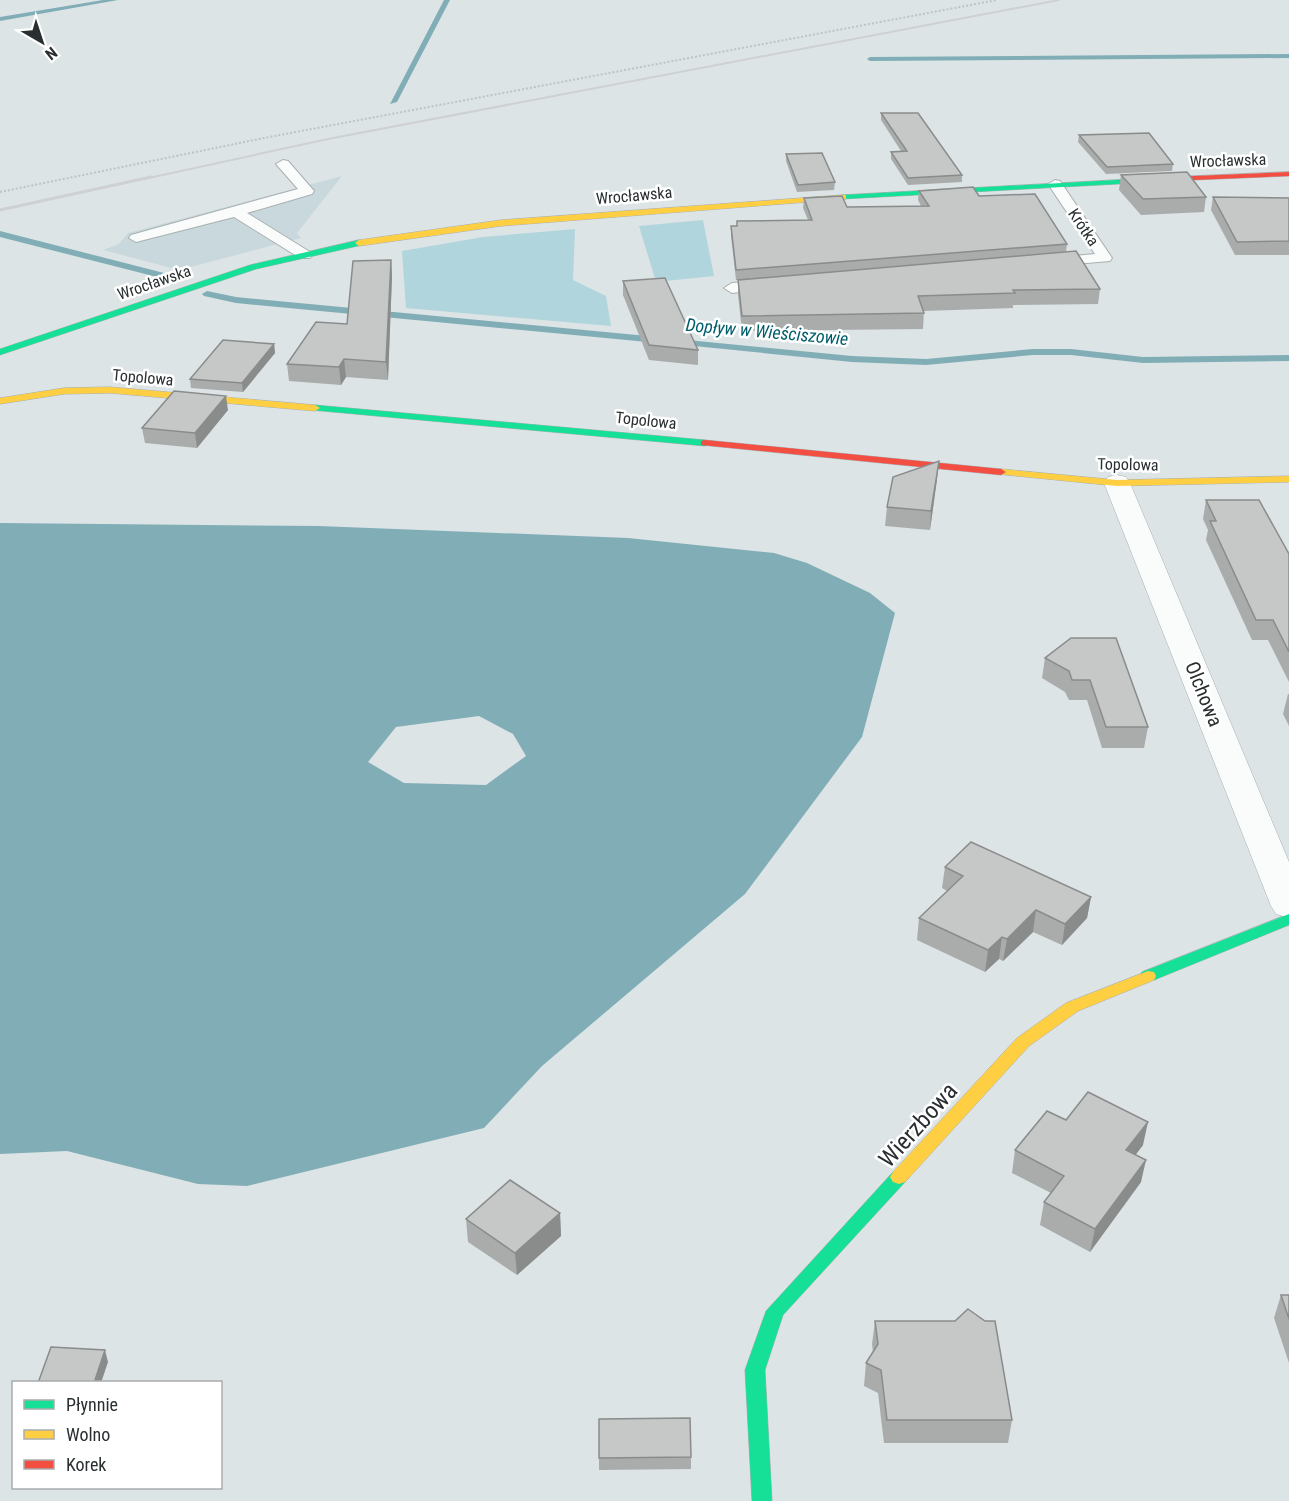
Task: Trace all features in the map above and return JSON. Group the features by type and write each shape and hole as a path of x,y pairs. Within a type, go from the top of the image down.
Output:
{"street":[{"name":"Wrocławska","path":"0,352 210,280 305,255 352,244 501,223 1055,184 1289,174"},
{"name":"Topolowa","path":"0,401 64,391 110,390 613,434 1117,483 1289,479"},
{"name":"Olchowa","path":"1117,483 1289,906"},
{"name":"Wierzbowa","path":"762,1501 754,1370 775,1311 1023,1042 1072,1007 1289,919"}],"lane":[{"path":"136,238 307,191 284,164"},
{"name":"Krótka","path":"1035,264 1105,258 1055,184"},
{"path":"236,212 305,255"},
{"path":"732,288 778,284"}],"path":[{"path":"0,192 264,138 997,0"}],"shaded area":[{"path":"342,176 297,233 301,238 179,270 103,250 119,244 128,233"},
{"path":"703,220 714,276 656,282 639,226"},
{"path":"575,229 573,280 606,296 611,326 406,308 402,251 483,237"},
{"path":"0,523 319,526 628,538 774,553 807,563 870,593 895,613 862,737 745,894 542,1066 484,1128 247,1186 198,1184 67,1151 0,1154","holes":["479,716 513,734 526,756 486,785 404,783 368,762 396,727"]}],"building":[{"path":"881,113 918,113 962,175 908,178 891,152 907,151"},
{"path":"1149,133 1173,164 1107,167 1079,135"},
{"path":"822,153 835,182 798,185 786,154"},
{"path":"1187,172 1206,197 1143,199 1121,175"},
{"path":"973,187 979,196 1035,194 1067,244 736,270 731,226 737,226 737,221 812,220 804,198 842,196 847,207 929,206 919,191"},
{"path":"1213,197 1289,198 1289,241 1237,242"},
{"path":"1076,251 1100,289 1013,290 1015,293 918,296 924,313 742,316 738,280"},
{"path":"391,260 386,362 344,359 339,367 287,364 316,322 347,324 353,261"},
{"path":"665,278 698,350 649,345 623,281"},
{"path":"223,340 274,344 242,383 190,379"},
{"path":"174,391 226,396 195,433 142,428"},
{"path":"939,461 931,511 887,507 893,477"},
{"path":"1206,500 1259,500 1289,554 1289,652 1273,620 1256,620 1210,521 1216,521"},
{"path":"1071,638 1116,638 1148,727 1106,727 1090,680 1072,680 1069,671 1045,658"},
{"path":"971,842 1091,897 1065,924 1036,910 1007,939 1002,937 988,950 919,918 963,876 945,867"},
{"path":"1088,1092 1148,1122 1126,1150 1146,1160 1095,1229 1044,1202 1064,1176 1015,1150 1047,1111 1066,1120"},
{"path":"510,1180 560,1213 515,1253 466,1219"},
{"path":"1281,1295 1289,1295 1289,1319"},
{"path":"968,1309 985,1321 995,1321 1012,1420 887,1420 881,1370 866,1363 878,1344 875,1321 955,1321"},
{"path":"51,1347 105,1350 95,1381 39,1381"},
{"path":"690,1418 691,1457 599,1458 599,1419"}],"waterway":[{"path":"0,19 115,0"},
{"path":"393,102 447,0"},
{"path":"870,59 1289,56"},
{"name":"Dopływ w Wieściszowie","path":"0,234 161,275"},
{"name":"Dopływ w Wieściszowie","path":"207,294 236,300 658,340"},
{"name":"Dopływ w Wieściszowie","path":"677,342 852,359 926,362 1033,352 1071,352 1143,360 1289,358"}],"railway":[{"path":"144,179 328,139 1059,0"},
{"path":"0,210 151,177"}],"traffic: fast":[{"path":"843,197 1170,179"},
{"path":"0,352 253,267 359,243"},
{"path":"315,408 705,443"},
{"path":"1148,976 1289,919"},
{"path":"762,1501 755,1370 775,1311 899,1177"}],"traffic: slow":[{"path":"359,243 501,223 843,197"},
{"path":"0,401 64,391 110,390 315,408"},
{"path":"1001,472 1117,483 1289,479"},
{"path":"899,1177 1023,1042 1072,1007 1148,976"}],"traffic: jam":[{"path":"1170,179 1289,174"},
{"path":"705,443 1001,472"}]}
